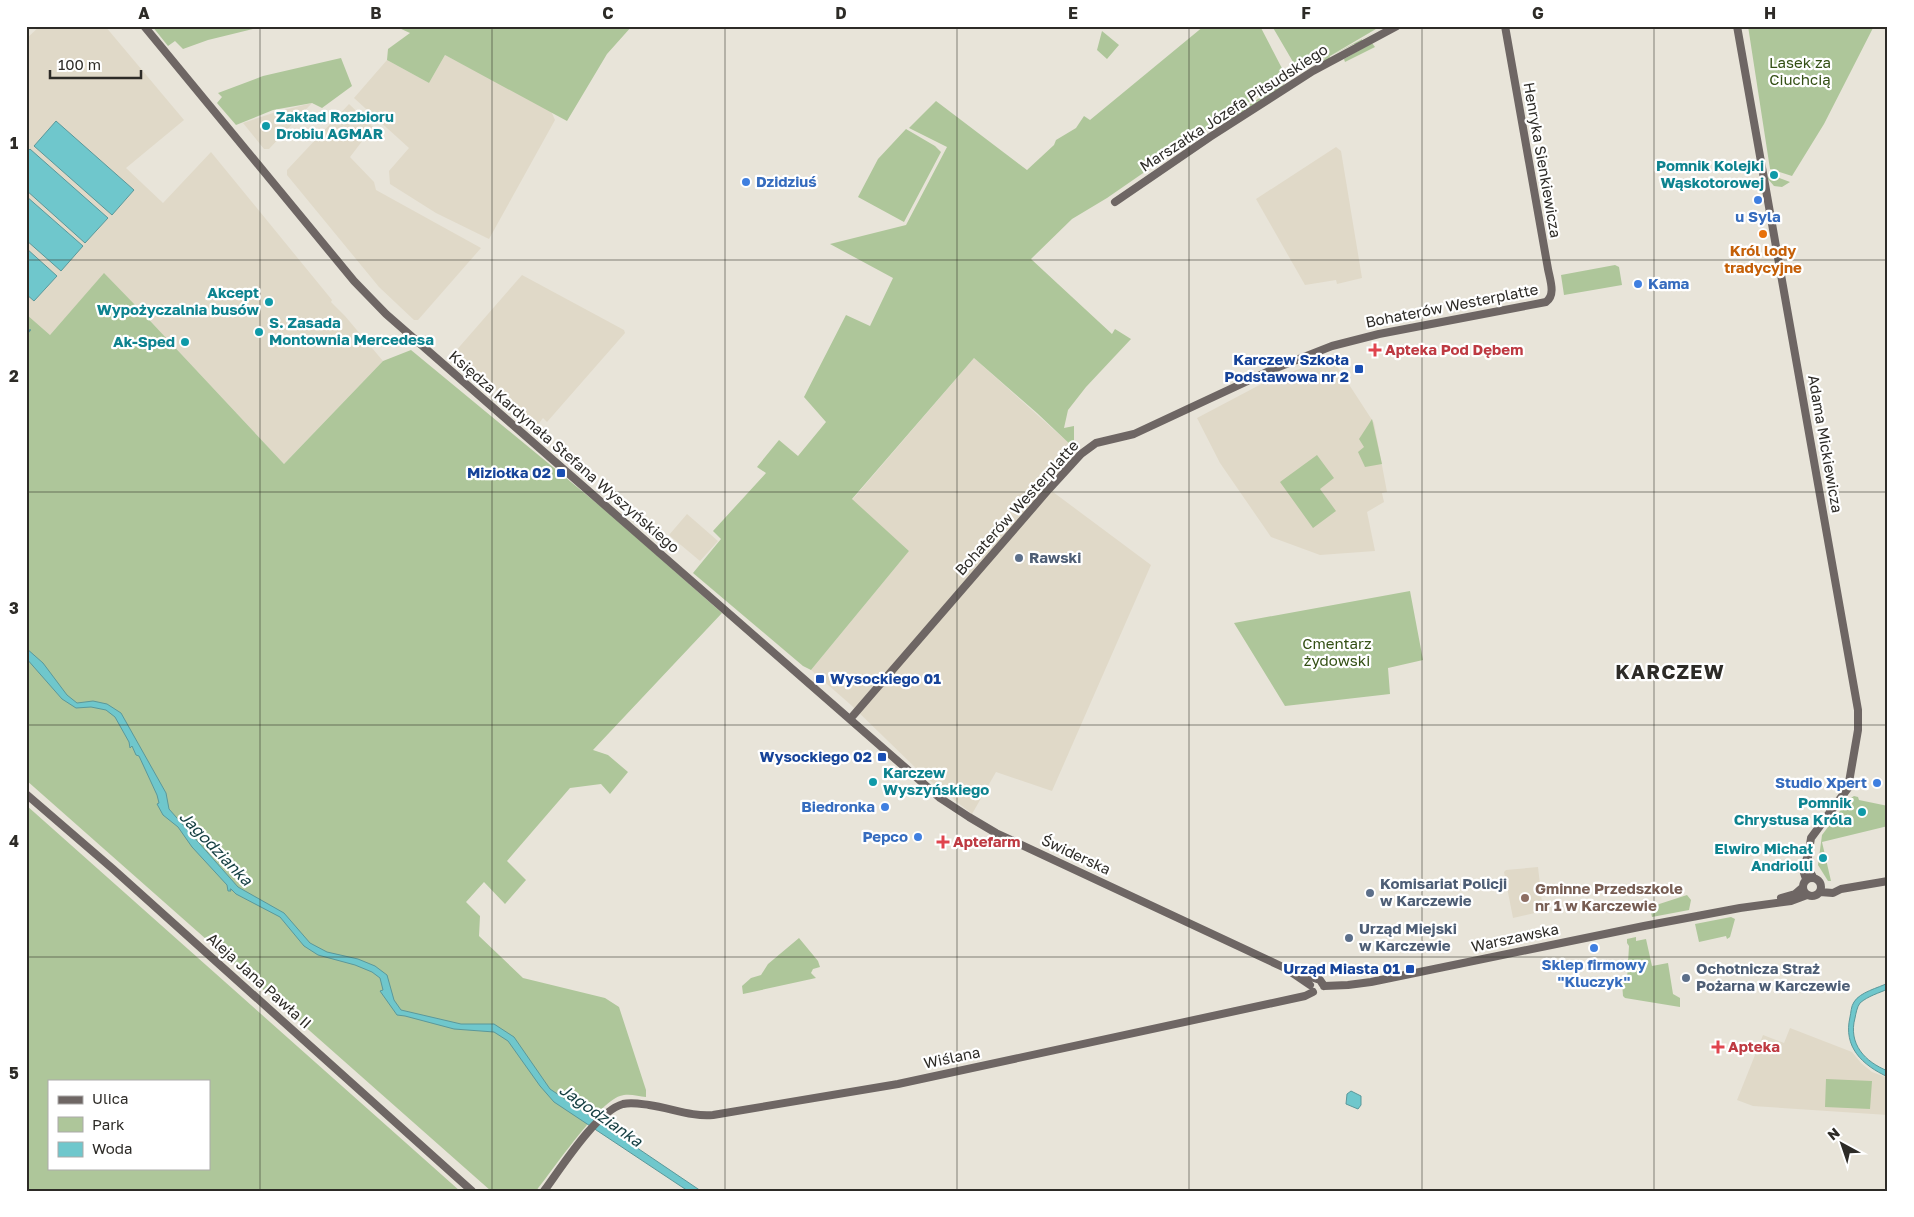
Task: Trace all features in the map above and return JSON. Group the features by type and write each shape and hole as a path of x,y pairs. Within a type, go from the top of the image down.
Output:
{"street":[{"name":"Księdza Kardynała Stefana Wyszyńskiego","path":"144,26 354,281 382,310 851,718"},
{"name":"Marszałka Józefa Piłsudskiego","path":"1115,202 1229,124 1313,71 1397,26"},
{"name":"Henryka Sienkiewicza","path":"1505,26 1552,293 1550,299"},
{"name":"Adama Mickiewicza","path":"1737,26 1858,710 1858,730 1848,788 1813,834 1808,857 1810,878"},
{"name":"Bohaterów Westerplatte","path":"851,718 1000,544 1083,452 1096,443 1134,434 1271,370 1332,346 1359,338 1546,302 1550,299"},
{"name":"Świderska","path":"851,718 940,798 983,826 1285,968 1313,985"},
{"name":"Aleja Jana Pawła II","path":"26,794 106,863 472,1191"},
{"path":"1810,878 1819,881 1820,888 1815,896 1804,892 1803,882 1810,878"},
{"path":"1820,888 1833,893 1841,889 1888,881"},
{"name":"Warszawska","path":"1324,986 1348,986 1371,982 1768,903 1773,899 1804,892"},
{"path":"1313,985 1320,980 1324,986"},
{"name":"Wiślana","path":"544,1191 598,1120 616,1107 629,1103 653,1105 706,1116 889,1085 1305,996 1313,985 1320,992 1324,986"}],"shaded area":[{"path":"40,26 105,26 184,120 126,168 163,203 211,152 332,300 331,302 383,361 284,464 104,274 50,335 26,314 26,39"},
{"path":"445,55 551,111 555,120 489,239 436,213 390,184 389,171 409,148 354,98 387,60 429,83"},
{"path":"312,103 269,149 264,149 243,123 276,112"},
{"path":"349,104 373,127 350,157 374,182 376,190 481,248 418,320 414,320 379,287 287,175 287,170"},
{"path":"1336,147 1341,151 1362,278 1337,284 1336,280 1305,285 1256,199"},
{"path":"522,275 624,330 625,333 547,422 543,418 537,426 454,353"},
{"path":"974,358 1081,454 1049,489 1151,565 1052,791 996,772 972,814 923,775 851,705 811,670 909,551 852,500"},
{"path":"1321,361 1337,366 1374,423 1387,492 1382,493 1384,502 1367,512 1375,551 1320,555 1271,537 1220,463 1197,418 1269,380"},
{"path":"687,514 718,541 700,561 669,535"},
{"name":"Gminne Przedszkole nr 1 w Karczewie","path":"1538,867 1543,911 1513,918 1504,872 1506,870"},
{"path":"1790,1028 1852,1052 1872,1072 1888,1078 1888,1115 1753,1106 1737,1100 1763,1035 1784,1043"}],"green space":[{"path":"152,26 265,26 208,40 183,49 175,41 168,46"},
{"path":"400,26 632,26 607,54 567,121 445,55 429,83 387,60 388,49 410,33 399,28"},
{"path":"1204,26 1260,26 1287,78 1217,122 1107,198 1072,219 1031,259 1112,334 1115,329 1131,339 1086,387 1068,410 1064,428 1074,426 1074,448 974,358 852,499 909,551 811,670 803,666 693,573 721,539 713,531 766,473 757,467 779,440 798,456 826,422 804,397 846,315 870,326 893,278 830,244 906,225 947,147 909,128 936,101 1027,170 1054,145 1056,140 1076,128 1084,116 1090,120"},
{"path":"1272,26 1381,26 1330,56 1329,60 1319,64 1326,57 1302,69 1296,67"},
{"name":"Lasek za Ciuchcią","path":"1748,26 1874,26 1824,124 1792,176 1770,169"},
{"path":"1102,31 1119,45 1107,59 1097,50"},
{"path":"1362,39 1362,42 1330,56"},
{"path":"1372,43 1375,47 1345,62 1344,59"},
{"path":"341,58 352,86 322,108 312,103 273,110 236,125 217,103 222,97 218,93 263,76"},
{"path":"1288,80 1282,86 1283,88 1232,120 1228,118"},
{"path":"906,129 935,146 941,152 904,222 858,197 878,159"},
{"path":"1768,172 1773,179 1777,177 1790,182 1782,187 1774,186 1768,179"},
{"path":"1615,265 1619,267 1622,285 1564,295 1561,275"},
{"path":"104,273 284,464 383,361 411,350 611,515 722,613 593,750 608,755 628,772 610,794 601,784 570,788 507,861 526,880 505,904 484,882 466,902 480,916 479,936 523,978 605,998 619,1007 646,1090 646,1097 623,1095 611,1101 600,1111 576,1138 536,1191 491,1191 26,780 26,314 50,335"},
{"path":"1372,419 1382,464 1365,467 1358,452 1364,447 1359,439"},
{"path":"1317,455 1334,478 1320,489 1336,511 1313,528 1280,482"},
{"name":"Cmentarz żydowski","path":"1410,591 1423,660 1388,668 1390,694 1285,706 1234,623"},
{"path":"1854,796 1858,797 1859,800 1888,806 1888,826 1822,842 1831,881 1828,881 1818,865 1822,835 1849,799"},
{"path":"26,805 460,1191 26,1191"},
{"path":"1687,895 1691,900 1689,910 1652,917 1650,907"},
{"path":"1731,917 1735,919 1730,937 1727,939 1726,936 1699,942 1695,924"},
{"path":"1636,937 1636,941 1646,939 1652,966 1668,963 1673,994 1680,998 1680,1007 1625,998 1623,996 1622,982 1627,980 1629,946 1627,939"},
{"path":"799,938 818,961 820,967 813,969 811,973 816,978 743,994 742,986 751,978 761,975 768,964"},
{"path":"1826,1079 1872,1081 1870,1109 1825,1107"}],"water":[{"path":"56,121 134,190 112,215 34,146"},
{"path":"30,149 108,218 85,243 26,190 26,153"},
{"path":"26,196 83,246 61,271 26,240"},
{"path":"26,248 57,276 34,301 26,294"},
{"path":"26,648 43,663 67,695 77,703 93,701 107,704 121,713 166,793 169,809 238,887 284,913 310,943 327,952 358,959 375,966 387,975 394,1000 401,1010 461,1024 494,1024 514,1037 550,1089 701,1191 688,1191 554,1102 540,1086 508,1041 494,1032 454,1029 397,1015 380,991 383,990 380,978 372,972 355,965 318,955 304,946 280,917 236,894 231,889 231,891 228,891 227,885 192,847 178,827 163,815 157,804 159,803 157,795 139,756 136,755 132,746 130,748 129,742 115,717 106,710 91,707 76,708 62,699 26,658"},
{"path":"1888,983 1888,989 1860,1003 1853,1027 1856,1044 1860,1051 1872,1063 1888,1071 1888,1077 1870,1067 1857,1054 1849,1037 1849,1028 1852,1007 1857,999 1865,993"},
{"path":"1351,1091 1361,1096 1361,1105 1358,1109 1346,1104 1347,1094"}],"waterway":[{"path":"26,335 30,330"}],"place":[{"name":"Zakład Rozbioru Drobiu AGMAR","path":"266,126"},
{"name":"Pomnik Kolejki Wąskotorowej","path":"1774,175"},
{"name":"Dzidziuś","path":"746,182"},
{"name":"u Syla","path":"1758,200"},
{"name":"Król lody tradycyjne","path":"1763,234"},
{"name":"Kama","path":"1638,284"},
{"name":"Akcept Wypożyczalnia busów","path":"269,302"},
{"name":"S. Zasada Montownia Mercedesa","path":"259,332"},
{"name":"Ak-Sped","path":"185,342"},
{"name":"Apteka Pod Dębem","path":"1375,350"},
{"name":"Karczew Szkoła Podstawowa nr 2","path":"1359,369"},
{"name":"Miziołka 02","path":"561,473"},
{"name":"Rawski","path":"1019,558"},
{"name":"Wysockiego 01","path":"820,679"},
{"name":"Wysockiego 02","path":"882,757"},
{"name":"Karczew Wyszyńskiego","path":"873,782"},
{"name":"Studio Xpert","path":"1877,783"},
{"name":"Biedronka","path":"885,807"},
{"name":"Pomnik Chrystusa Króla","path":"1862,812"},
{"name":"Pepco","path":"918,837"},
{"name":"Aptefarm","path":"943,842"},
{"name":"Elwiro Michał Andriolli","path":"1823,858"},
{"name":"Komisariat Policji w Karczewie","path":"1370,893"},
{"name":"Gminne Przedszkole nr 1 w Karczewie","path":"1525,898"},
{"name":"Urząd Miejski w Karczewie","path":"1349,938"},
{"name":"Sklep firmowy \"Kluczyk\"","path":"1594,948"},
{"name":"Urząd Miasta 01","path":"1410,969"},
{"name":"Ochotnicza Straż Pożarna w Karczewie","path":"1686,978"},
{"name":"Apteka","path":"1718,1047"}],"district":[{"name":"KARCZEW","path":"1670,672"}],"water label":[{"name":"Jagodzianka","path":"216,848"},
{"name":"Jagodzianka","path":"601,1115"}]}
